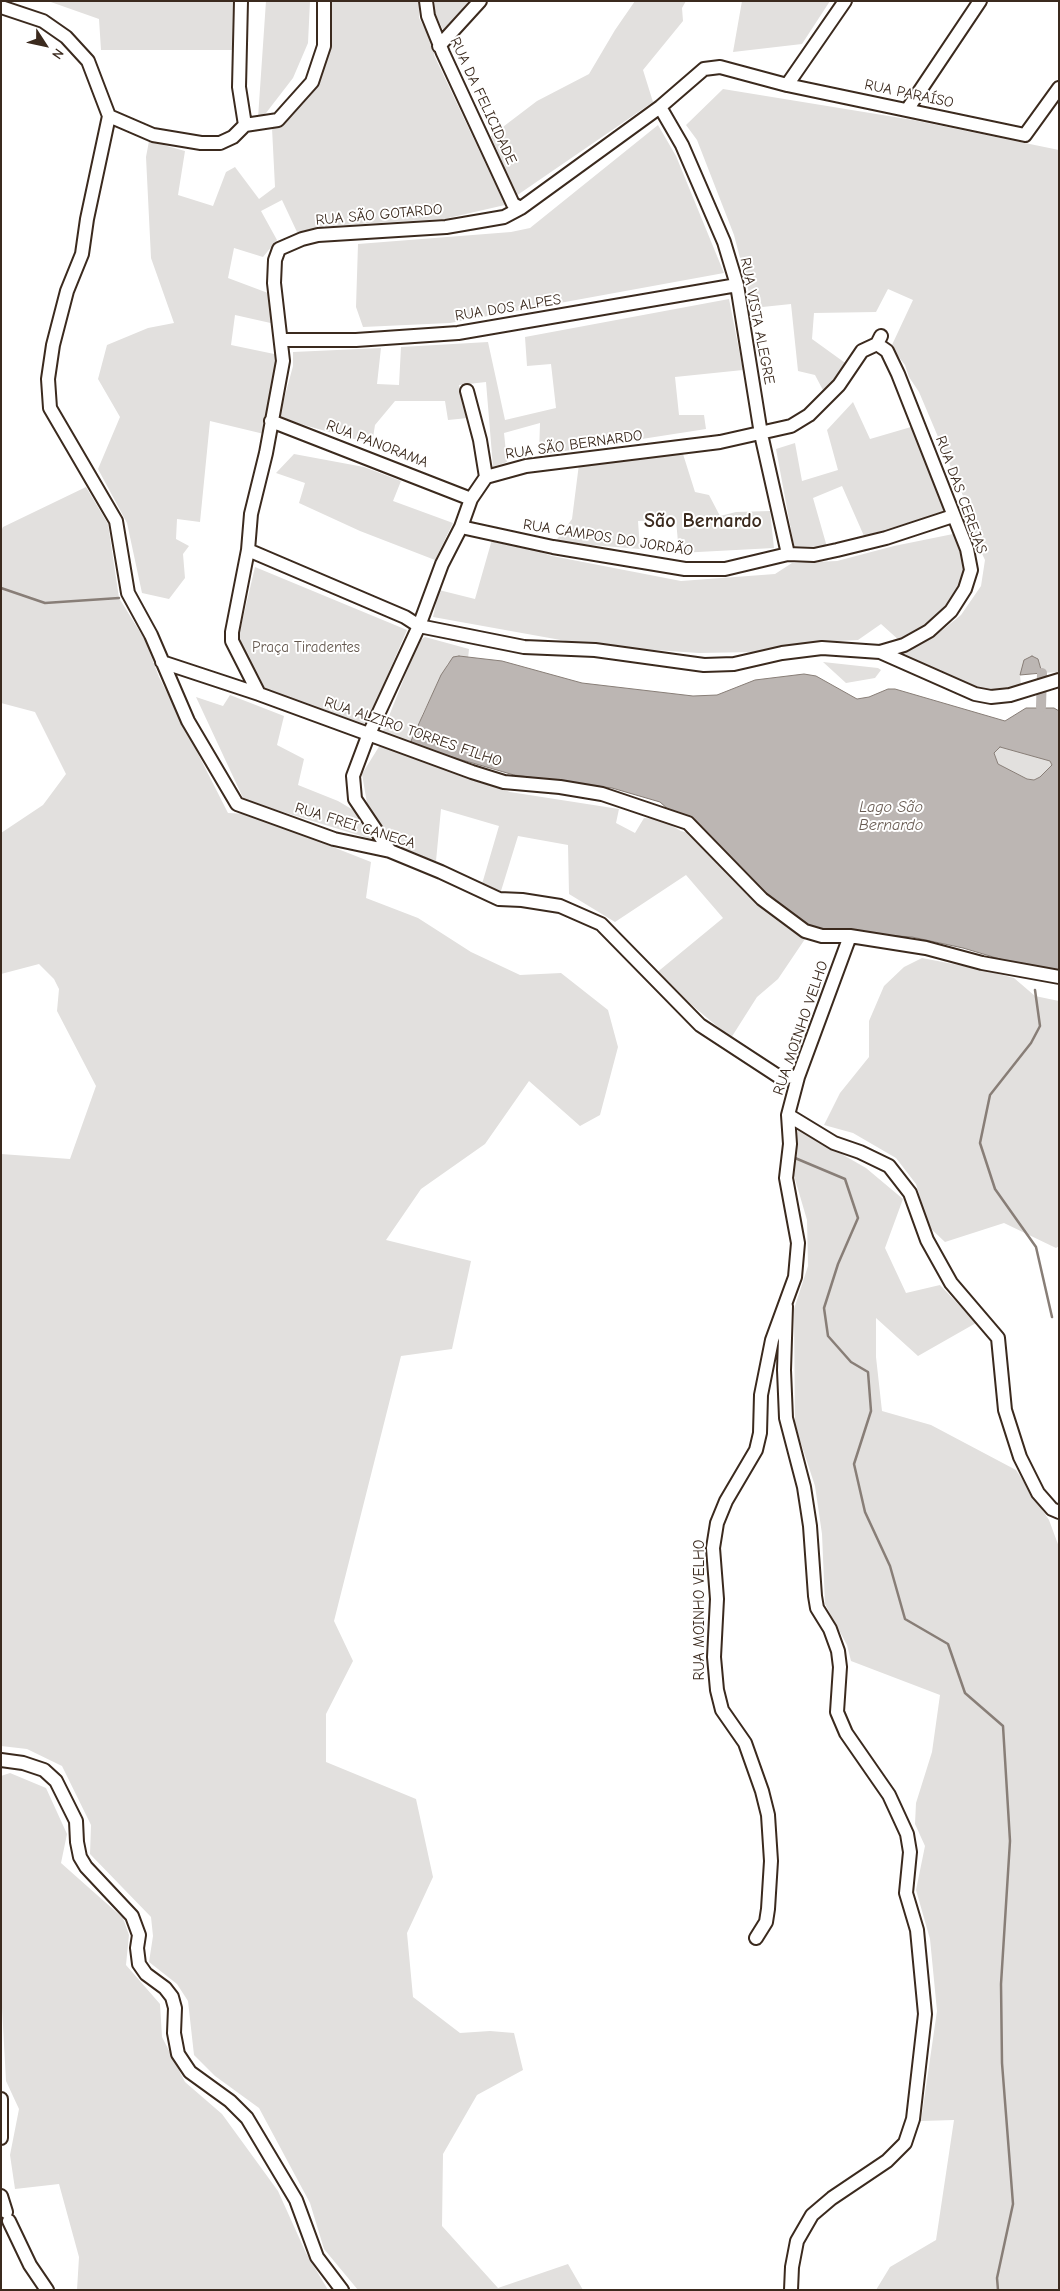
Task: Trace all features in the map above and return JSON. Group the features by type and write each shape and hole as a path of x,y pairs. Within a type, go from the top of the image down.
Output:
{"street":[{"path":"241,1 239,87 245,125"},
{"path":"1,7 43,21 66,37 88,61 109,116 153,135 201,144 220,143 233,137 245,125 278,120 312,82 324,46 324,1"},
{"name":"RUA DA FELICIDADE","path":"426,1 428,16 439,46 513,204 521,208"},
{"path":"439,46 480,1"},
{"path":"787,85 845,1"},
{"path":"907,110 980,1"},
{"name":"RUA SÃO GOTARDO","path":"259,694 232,641 248,550 251,514 266,454 283,361 274,274 279,249 318,235 446,227 504,217 521,208 660,107 704,69 720,67 787,85"},
{"name":"RUA PARAÍSO","path":"787,85 1025,135 1059,88"},
{"name":"RUA VISTA ALEGRE","path":"660,107 682,145 724,242 737,285 761,434 788,554"},
{"name":"RUA FREI CANECA","path":"109,116 87,219 82,254 67,291 53,345 48,379 50,408 116,521 128,593 151,635 188,722 237,804 334,839 390,851 499,899 522,900 560,906 601,924 700,1025 778,1076 798,1077"},
{"name":"RUA DOS ALPES","path":"282,340 356,340 458,334 737,285"},
{"name":"RUA SÃO BERNARDO","path":"486,477 526,466 694,446 761,434 791,426 809,415 839,385 862,351 879,340"},
{"name":"RUA DAS CEREJAS","path":"879,340 896,368 967,549 971,570 965,588 951,611 929,631 904,645 880,652"},
{"path":"390,851 355,799 353,776 368,736 419,626 442,564 461,527 471,499 486,477 480,440 467,391"},
{"name":"RUA PANORAMA","path":"271,421 471,499"},
{"name":"RUA CAMPOS DO JORDÃO","path":"461,527 553,547 685,569 725,569 788,554 814,555 837,550 886,538 954,516"},
{"path":"248,550 405,617 419,626 524,646 594,650 704,665 734,664 782,653 822,648 880,652 975,694 990,697 1010,694 1059,680"},
{"name":"RUA ALZIRO TORRES FILHO","path":"162,662 259,694 368,736 504,782 560,787 602,794 681,820 698,832 762,899 805,931 822,936 850,936 926,948 982,963 1059,977"},
{"name":"RUA MOINHO VELHO","path":"756,1938 766,1922 768,1909 771,1861 768,1815 762,1791 745,1743 722,1710 716,1690 714,1657 717,1599 713,1548 717,1523 723,1506 756,1450 760,1433 761,1395 770,1349 776,1326 786,1306 795,1277 798,1250 786,1178 790,1144 788,1115 798,1077 850,936"},
{"path":"788,1115 834,1143 860,1152 889,1166 910,1192 927,1240 951,1284 998,1338 1006,1410 1020,1457 1038,1493 1052,1509 1059,1512"},
{"path":"786,1306 786,1418 804,1487 816,1602 838,1651 840,1667 837,1712 846,1733 889,1794 907,1834 910,1852 906,1893 917,1930 925,2014 913,2119 905,2143 888,2161 819,2208 806,2223 797,2241 794,2253 791,2290"},
{"path":"3,1760 23,1763 44,1770 56,1781 76,1821 80,1857 86,1868 132,1916 139,1935 137,1948 139,1964 146,1974 165,1988 172,1997 175,2008 174,2033 178,2054 190,2072 230,2101 247,2118 296,2200 317,2257 342,2290"},
{"path":"1,2099 1,2138"},
{"path":"1,2196 30,2266 47,2290"}],"green space":[{"path":"48,1 233,1 232,50 101,50 99,19"},
{"path":"266,1 310,1 308,43 293,78 266,113 258,118"},
{"path":"330,1 419,1 419,18 434,45 434,55 505,205 444,219 328,226 297,232 282,200 261,211 277,240 263,257 234,248 228,278 268,293 275,324 235,315 231,345 279,355 264,434 210,421 200,522 177,519 176,539 189,546 183,554 185,578 169,599 142,593 127,523 98,469 120,417 98,379 107,345 148,328 174,323 151,258 146,157 149,141 185,151 178,195 213,206 226,172 235,167 259,199 275,187 272,128 280,124 329,46"},
{"path":"435,1 469,1 444,32 435,13"},
{"path":"635,1 686,1 682,8 683,21 643,70 653,102 516,196 491,136 537,101 589,74"},
{"path":"742,1 830,1 802,44 733,52"},
{"path":"723,89 913,120 1059,150 1059,672 1042,673 1038,659 1020,675 1021,685 1009,690 983,690 960,682 900,653 935,636 961,615 981,586 985,560 976,541 972,517 919,392 909,377 905,365 891,347 913,300 888,289 876,312 814,313 812,339 848,365 825,394 815,375 798,371 791,304 753,308 734,235 697,140 686,125"},
{"path":"658,125 676,156 724,273 450,323 363,327 356,307 358,244 511,232 530,228"},
{"path":"729,299 743,370 675,377 679,415 704,415 706,429 539,455 540,423 504,433 507,462 493,467 486,382 459,385 468,418 448,420 445,401 395,401 375,425 372,444 279,418 293,366 293,352 381,348 377,384 399,385 401,347 488,342 505,420 556,408 551,364 527,366 525,337"},
{"path":"853,402 870,439 911,427 945,512 864,536 842,486 813,498 827,547 794,546 776,449 795,443 802,481 838,470 827,430"},
{"path":"294,454 364,467 401,481 393,501 453,523 435,560 360,531 299,503 305,483 276,473"},
{"path":"683,454 695,492 709,495 720,516 736,512 770,511 774,548 679,553 676,520 638,521 640,549 555,542 572,519 579,464"},
{"path":"86,487 108,524 119,598 145,640 159,677 228,813 249,814 371,862 366,898 418,918 471,952 520,975 561,973 608,1010 618,1047 600,1115 580,1126 529,1081 485,1144 421,1189 386,1240 471,1261 452,1349 401,1356 334,1621 353,1661 326,1714 326,1762 416,1799 433,1877 407,1933 413,1997 460,2033 490,2031 514,2033 523,2070 477,2095 443,2154 442,2226 498,2288 568,2264 583,2290 358,2290 324,2249 310,2203 259,2108 215,2076 194,2055 188,2001 177,1984 149,1962 153,1936 151,1917 90,1854 91,1825 62,1766 27,1749 1,1746 1,1154 70,1159 96,1086 57,1011 59,989 54,979 39,964 1,974 1,833 43,805 66,774 35,712 1,703 1,531 3,527"},
{"path":"958,533 968,569 948,609 927,627 901,642 881,624 858,640 802,643 754,652 699,653 594,646 433,617 439,590 475,599 493,536 552,556 681,581 775,574 792,563 837,561 894,546"},
{"name":"Praça Tiradentes","path":"255,567 407,630 366,725 274,694 262,686 246,659 239,635"},
{"path":"425,637 469,649 468,659 448,663 422,715 418,735 412,746 384,736 383,731 419,641"},
{"path":"823,662 878,668 881,670 875,678 846,683"},
{"path":"230,695 284,716 277,745 304,759 298,785 338,801 360,814 371,839 244,800 196,697 223,706"},
{"path":"380,745 510,792 619,809 616,823 635,833 644,818 660,819 681,831 696,835 758,903 805,939 778,979 757,997 731,1038 655,974 723,918 686,875 615,922 569,894 568,845 518,836 501,891 482,884 499,826 441,809 436,861 402,850 368,809 362,774"},
{"path":"1000,747 1043,758 1050,761 1052,765 1040,777 1034,780 1027,779 998,764 994,753"},
{"path":"922,958 1014,978 1035,996 1059,1001 1059,1246 1056,1248 1004,1223 945,1242 929,1227 916,1184 896,1158 853,1133 824,1125 840,1093 869,1057 869,1021 884,986 904,967"},
{"path":"798,1129 866,1168 903,1199 885,1248 906,1293 940,1285 976,1323 918,1356 876,1318 876,1357 882,1411 931,1425 1016,1470 1049,1520 1059,1547 1059,2290 876,2290 890,2267 936,2240 954,2120 921,2121 937,2011 930,1939 916,1890 925,1846 915,1824 916,1803 932,1752 940,1695 851,1661 847,1645 825,1604 822,1534 815,1486 795,1425 794,1309 808,1266 807,1220 792,1169 792,1158"},
{"path":"10,1773 46,1788 67,1834 61,1863 123,1918 129,1935 126,1965 160,2004 162,2037 185,2082 222,2114 278,2191 306,2253 328,2290 77,2290 79,2257 59,2184 15,2189 10,2155 19,2109 6,2081 1,1989 1,1776"}],"water":[{"path":"1032,656 1038,659 1042,673 1020,675 1024,660"},
{"name":"Lago São Bernardo","path":"453,657 502,661 582,683 693,696 717,695 755,680 804,674 816,676 857,699 869,697 888,689 895,689 1005,721 1026,708 1054,708 1059,711 1059,973 1037,970 963,948 912,937 884,935 854,939 797,924 660,802 612,788 514,775 414,746 411,741 441,675","holes":["1000,747 1050,761 1052,765 1040,777 1034,780 1027,779 998,764 994,753"]}],"waterway":[{"path":"1,588 45,603 119,598"},
{"path":"1041,707 1042,673"},
{"path":"1035,990 1040,1026 1031,1043 990,1095 980,1143 995,1189 1036,1247 1052,1317"},
{"path":"795,1158 845,1179 858,1218 838,1264 824,1308 828,1336 851,1362 868,1372 871,1411 854,1464 865,1512 890,1566 905,1619 948,1644 965,1693 1003,1726 1010,1841 1001,1984 1002,2063 1013,2204 997,2278 998,2290"}],"district":[{"name":"São Bernardo","path":"703,521"}]}
